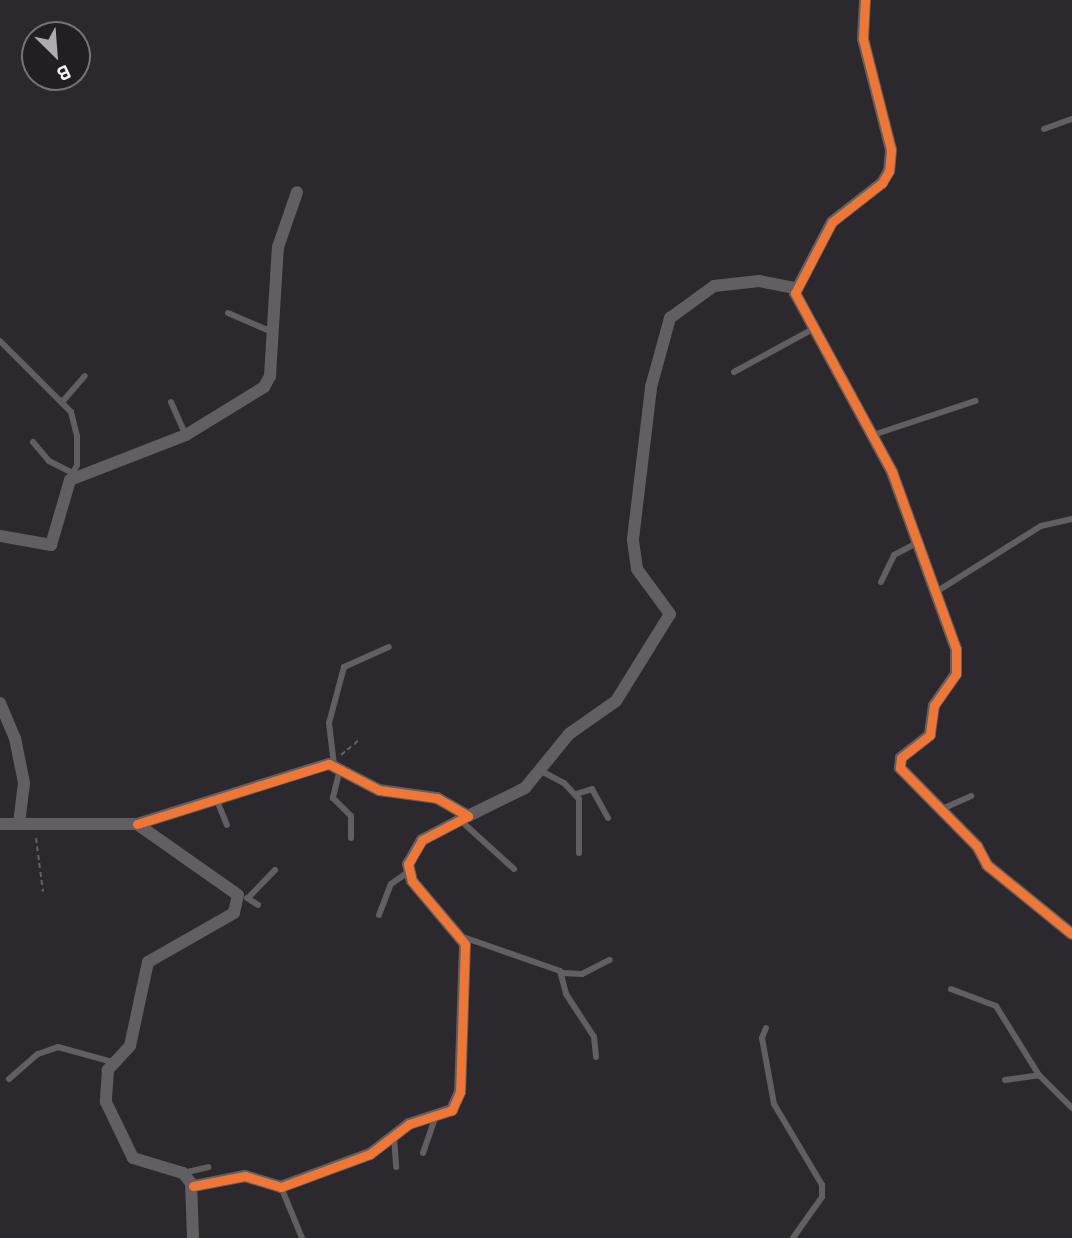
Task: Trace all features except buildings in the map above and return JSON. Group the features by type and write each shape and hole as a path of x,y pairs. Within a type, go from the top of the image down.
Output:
{"street":[{"path":"795,288 832,222 882,183 888,171 891,150 863,38 865,0"},
{"path":"0,536 51,545 72,477 186,435 264,387 270,376 270,331 278,247 297,191"},
{"path":"193,1186 245,1176 281,1187 370,1154 415,1121 435,1119 452,1111 460,1092 463,937 443,920 408,872 412,849 464,818 525,788 569,734 625,689 634,664 670,614 637,569 633,539 651,387 670,318 714,286 759,281 795,288"},
{"path":"795,288 811,330 873,435 919,541 934,593 956,649 956,674 934,705 930,735 899,763 905,777 977,846 987,864 1072,934"},
{"path":"0,703 15,738 24,783 19,824"},
{"path":"0,824 137,824 317,764 336,763 379,790 437,798 464,818"},
{"path":"137,824 243,897 234,913 148,962 130,1045 112,1062 106,1102 133,1158 183,1173 193,1186 193,1238"}],"lane":[{"path":"1044,129 1072,119"},
{"path":"228,313 270,331"},
{"path":"734,372 811,330"},
{"path":"0,341 62,401 75,422 72,477"},
{"path":"62,401 85,376"},
{"path":"873,435 975,401"},
{"path":"170,402 186,435"},
{"path":"33,442 49,461 72,477"},
{"path":"934,593 1041,526 1072,519"},
{"path":"881,582 894,555 919,541"},
{"path":"351,838 351,816 333,798 336,763 329,723 344,667 388,647"},
{"path":"541,771 576,794"},
{"path":"576,794 592,789 608,818"},
{"path":"576,794 579,853"},
{"path":"216,796 227,825"},
{"path":"940,810 971,796"},
{"path":"464,818 514,869"},
{"path":"258,905 243,897 275,870"},
{"path":"379,915 391,884 408,872"},
{"path":"463,937 562,973 582,974 610,960"},
{"path":"562,973 566,994 594,1037 596,1057"},
{"path":"951,989 996,1006 1039,1075 1072,1108"},
{"path":"766,1028 762,1038 774,1104 821,1185 822,1197 793,1238"},
{"path":"9,1079 38,1054 58,1047 112,1062"},
{"path":"1005,1080 1039,1075"},
{"path":"423,1153 435,1119"},
{"path":"394,1136 396,1167"},
{"path":"183,1173 208,1167"},
{"path":"281,1187 302,1238"}],"path":[{"path":"336,763 359,740"},
{"path":"34,823 43,892"}],"cycle path":[{"path":"865,0 863,39 891,150 889,171 882,183 832,222 795,293 892,472 956,649 956,674 934,705 930,735 901,758 900,768 977,846 987,865 1072,934"},
{"path":"137,824 329,764 379,790 437,798 468,816 422,840 408,864 412,881 465,944 460,1092 452,1110 409,1124 370,1154 281,1187 245,1176 193,1186"}]}
